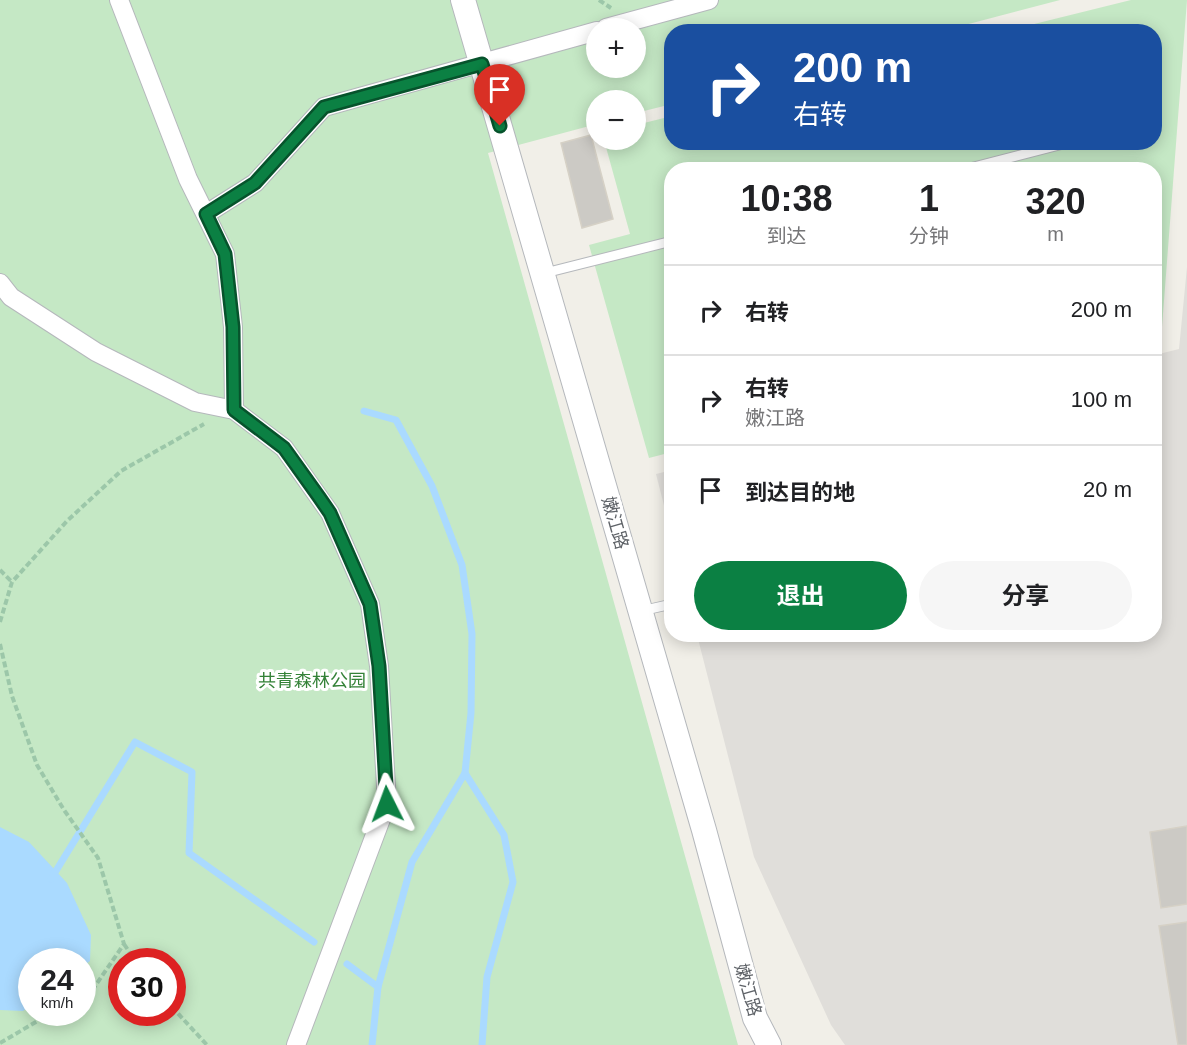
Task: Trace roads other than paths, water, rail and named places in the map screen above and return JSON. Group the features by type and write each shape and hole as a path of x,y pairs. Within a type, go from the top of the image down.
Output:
{"street":[{"path":"118,0 188,179 225,254 233,327 234,410"},
{"name":"嫩江路","path":"463,0 704,830 755,1018 769,1045"},
{"path":"643,18 709,0"},
{"path":"206,214 255,183 324,107 586,34"},
{"path":"0,284 11,297 96,352 195,402 234,410 284,448 330,513 370,604 379,666 387,804 296,1045"}],"lane":[{"path":"993,162 1040,150"},
{"path":"542,273 664,243"},
{"path":"641,611 664,606"}],"water":[{"path":"0,827 29,842 67,883 91,935 90,948 18,948 18,1011 0,1010"}],"waterway":[{"path":"364,411 396,420 432,486 462,565 472,634 471,713 465,773 504,835 513,882 487,977 482,1045"},
{"path":"51,879 135,742 192,772 189,853 314,942"},
{"path":"378,987 412,862 465,773"},
{"path":"347,964 378,987 372,1045"}],"park label":[{"name":"共青森林公园","path":"312,681"}]}
